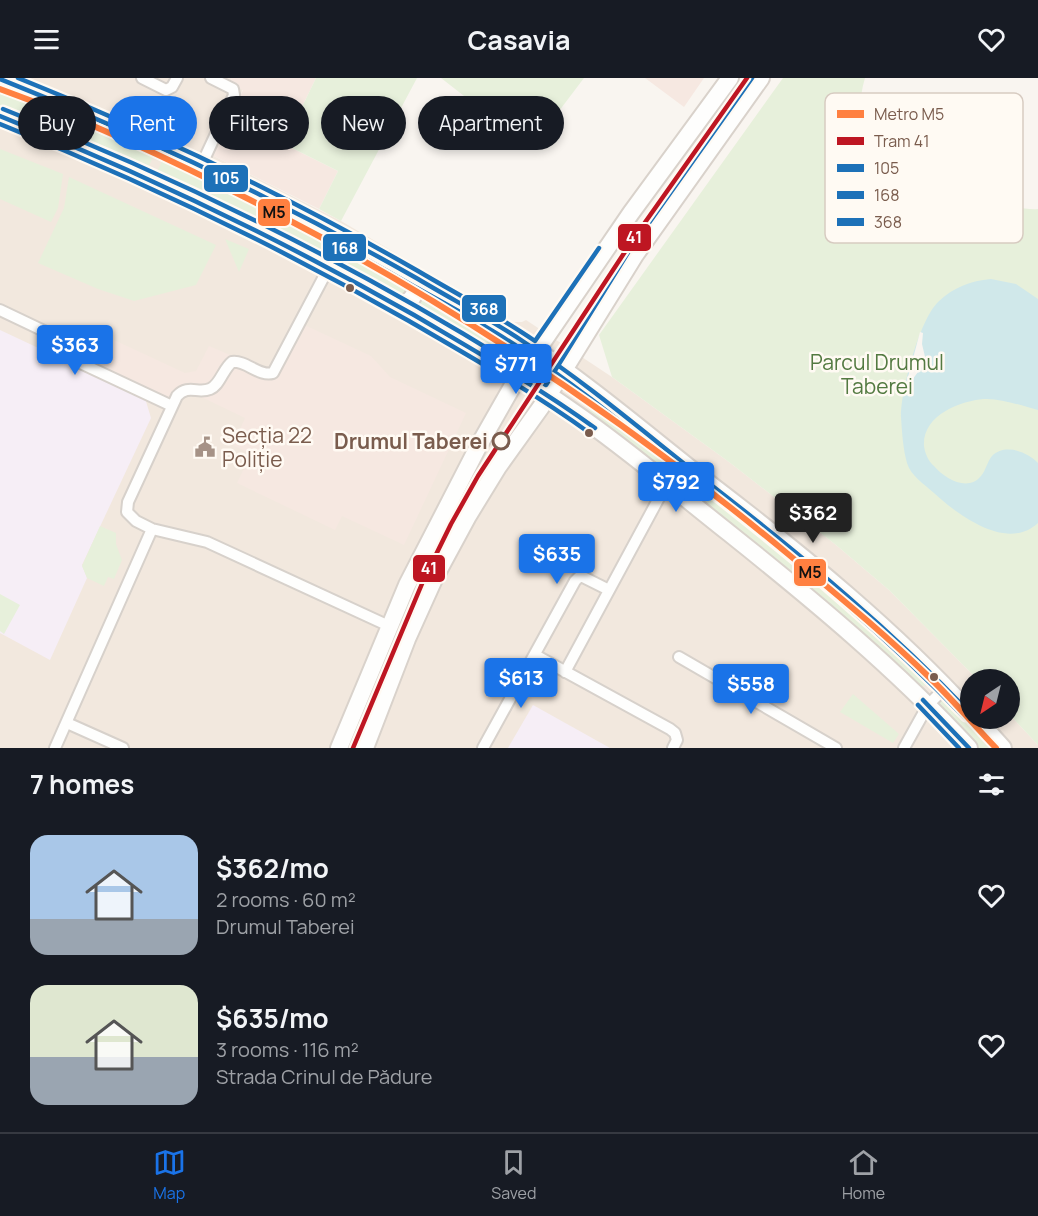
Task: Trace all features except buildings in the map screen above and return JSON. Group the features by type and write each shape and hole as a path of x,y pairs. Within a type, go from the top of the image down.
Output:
{"main road":[{"path":"339,748 407,585 478,445 519,376 631,213 730,78"},
{"path":"365,748 407,639 455,537 484,489 564,370 635,255 760,78"},
{"path":"0,79 45,96"},
{"path":"0,116 18,123"},
{"path":"96,118 201,166 333,232 537,351 790,548 900,642 960,702"},
{"path":"83,150 211,207 328,267 519,376 573,411 667,483 821,608 928,705 969,748"},
{"path":"396,305 407,303 414,296 416,286 412,276"},
{"path":"986,729 1003,748"}],"street":[{"path":"141,78 169,90 177,78"},
{"path":"201,166 234,95 234,89 211,78"},
{"path":"328,267 273,373 267,374 238,362 232,362 212,388 184,390 177,396 127,508 131,517 152,528 207,542 389,626"},
{"path":"0,310 63,340 74,360 172,406"},
{"path":"566,672 667,483"},
{"path":"55,748 152,528"},
{"path":"483,748 575,581 579,577 609,590"},
{"path":"535,655 670,729 675,733 677,740 673,748"},
{"path":"679,657 836,748"},
{"path":"904,748 928,705 946,687"},
{"path":"67,723 123,748"}],"shaded area":[{"path":"0,78 231,78 232,84 243,89 240,96 209,96 209,150 214,150 212,155 341,221 513,322 526,320 612,377 729,462 836,545 889,590 967,669 960,669 960,729 1020,729 1020,726 1038,745 1038,748 0,748"},
{"path":"231,78 316,78 307,96 240,96 243,90 232,84"},
{"path":"645,78 704,78 684,107"},
{"path":"214,150 296,150 338,171 319,209 212,155"},
{"path":"296,321 371,356 390,377 466,413 404,545 342,516 335,530 237,483 251,454 233,445 245,418 191,392 184,394 179,405 78,357 75,346 84,326 185,373 196,371 209,346 270,372"},
{"path":"0,330 145,398 151,418 82,565 87,578 50,660 0,633"},
{"path":"533,705 610,748 508,748"}],"green space":[{"path":"316,78 417,78 406,99 406,96 321,96 321,150 379,150 341,221 319,209 338,171 296,150 309,150 307,96"},
{"path":"441,78 584,78 564,104 564,96 464,96"},
{"name":"Parcul Drumul Taberei","path":"783,78 865,78 862,93 825,93 825,243 1023,243 1023,208 1038,209 1038,745 1020,726 1020,669 967,669 889,590 836,545 729,462 612,377 599,335"},
{"path":"0,86 27,96 18,96 18,116 0,110"},
{"path":"96,126 108,131 108,150 156,151 147,170 96,148"},
{"path":"0,149 63,174 58,208 51,222 0,199"},
{"path":"164,157 327,239 318,256 155,176"},
{"path":"69,177 216,245 196,285 134,301 98,289 38,263 64,208"},
{"path":"225,239 249,249 239,272"},
{"path":"333,243 405,283 410,291 398,300 325,260"},
{"path":"421,286 510,343 502,355 413,305"},
{"path":"594,404 783,550 871,625 928,678 926,685 920,687 846,619 792,574 586,413"},
{"path":"100,526 116,533 116,544 122,560 114,579 108,577 104,586 87,578 82,566"},
{"path":"0,594 20,605 4,634 0,631"},
{"path":"937,690 942,693 960,712 960,729 976,729 994,748 977,748 933,702 931,695"},
{"path":"853,694 899,734 893,743 840,712"}],"water":[{"path":"991,279 1016,284 1038,299 1038,410 991,399 964,403 936,418 925,435 924,446 928,459 939,471 950,479 963,483 976,481 983,474 992,456 1003,450 1016,450 1028,455 1038,463 1038,523 1026,531 1012,534 998,532 969,520 918,480 907,463 902,434 902,405 912,356 931,311 938,302 956,289 976,281"}],"pier":[{"path":"920,332 923,333 922,344 926,361 907,387 908,377"}],"metro line":[{"name":"M5","path":"0,89 108,132 247,198 414,290 544,372 668,460 788,554 913,662 996,748"}],"tram line":[{"name":"41","path":"353,748 424,579 478,476 634,238 747,78"}],"transit line":[{"name":"368","path":"18,78 121,121 271,192 418,271 492,313 535,341 599,248"},
{"name":"368","path":"3,109 143,168 281,234 415,306 546,385 629,251 752,78"},
{"name":"105","path":"0,79 107,123 264,197 316,223 485,317 549,359 597,395 782,541 878,624 960,703"},
{"name":"168","path":"0,87 106,131 263,205 365,259 508,341 594,401 777,547 842,601 960,713"},
{"name":"105","path":"0,116 159,184 313,260 483,356 595,428"},
{"name":"168","path":"0,124 157,191 309,266 479,362 591,434"},
{"name":"105","path":"923,700 969,748"},
{"name":"168","path":"918,705 959,748"}],"place":[{"name":"Drumul Taberei","path":"501,441"},
{"name":"Secția 22 Poliție","path":"205,447"}]}
